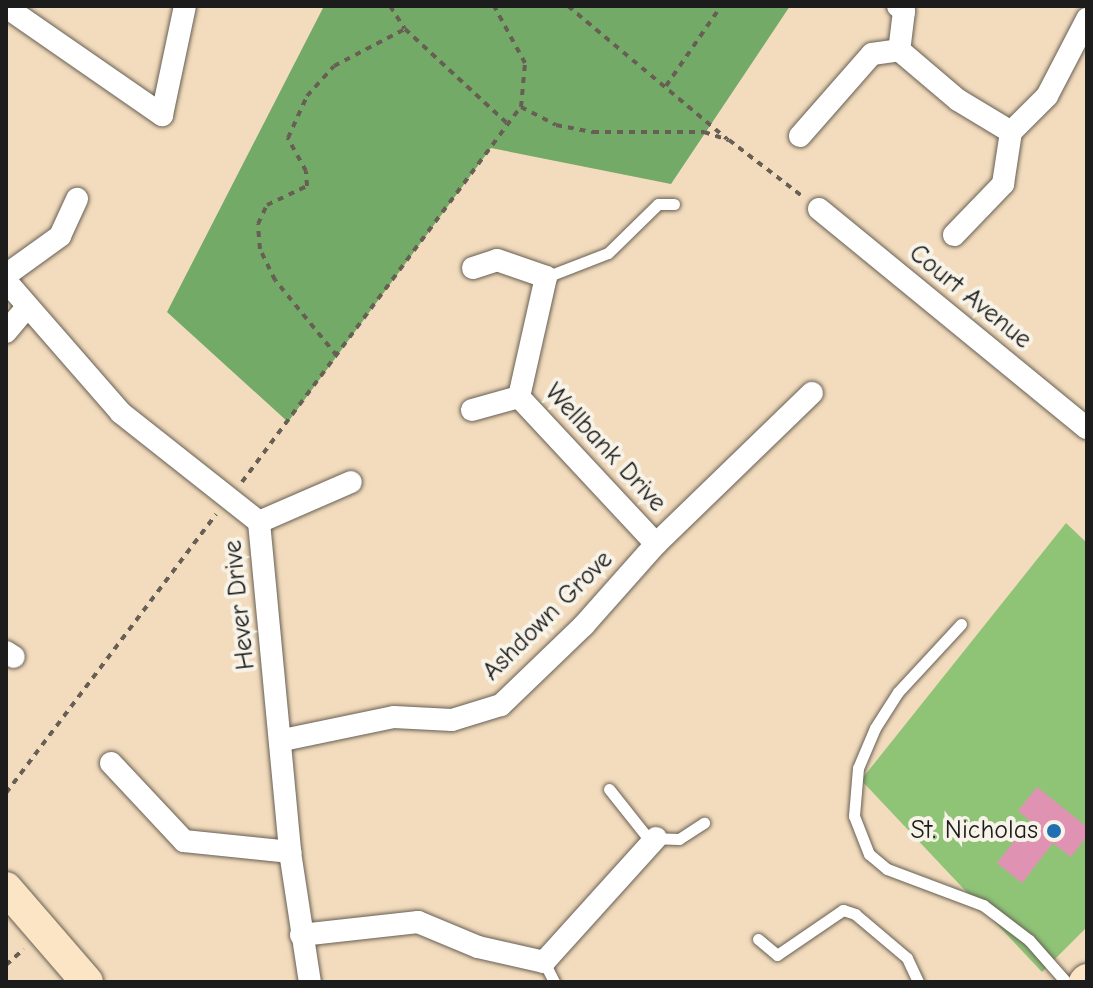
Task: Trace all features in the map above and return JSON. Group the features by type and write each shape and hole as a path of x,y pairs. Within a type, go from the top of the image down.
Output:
{"street":[{"path":"6,7 162,115 185,6"},
{"path":"898,6 904,11 899,50"},
{"path":"954,235 1003,184 1011,132 1047,96 1087,19"},
{"path":"800,136 872,54 899,50 958,100 1011,132"},
{"path":"6,275 60,236 77,199"},
{"name":"Court Avenue","path":"819,209 1087,428"},
{"path":"473,268 497,260 546,277"},
{"name":"Wellbank Drive","path":"546,277 519,397 656,544"},
{"name":"Hever Drive","path":"6,281 121,413 227,501 259,522 283,740 290,852 310,982"},
{"path":"6,332 27,307"},
{"name":"Ashdown Grove","path":"283,740 394,717 452,720 501,705 584,625 656,544 812,393"},
{"path":"472,410 519,397"},
{"path":"259,522 351,482"},
{"path":"111,763 184,841 290,852"},
{"path":"301,935 418,922 549,972 656,838"},
{"path":"6,888 87,982"}],"lane":[{"path":"546,277 608,253 658,204 674,204"},
{"path":"961,624 898,692 875,728 858,768 854,816 869,854 887,869 983,905 1029,940 1066,982"},
{"path":"609,789 648,838 679,839 704,823"},
{"path":"758,939 777,955 843,910 855,914 907,958 918,982"}],"path":[{"path":"390,6 405,29 508,124"},
{"path":"6,793 521,107 525,63 494,6"},
{"path":"568,6 600,37 819,209"},
{"path":"666,86 721,6"},
{"path":"337,356 275,280 260,249 258,224 267,205 307,186 306,171 288,138 307,96 334,66 405,29"},
{"path":"521,107 556,125 593,132 704,132 729,140"}],"green space":[{"path":"324,6 790,6 671,184 491,148 288,422 167,312"},
{"path":"1066,523 1087,543 1087,927 1042,972 861,780"}],"building":[{"name":"St. Nicholas","path":"1037,787 1087,827 1087,836 1071,857 1053,843 1022,883 997,863 1030,821 1018,811"}],"place":[{"name":"St. Nicholas","path":"1054,831"}]}
